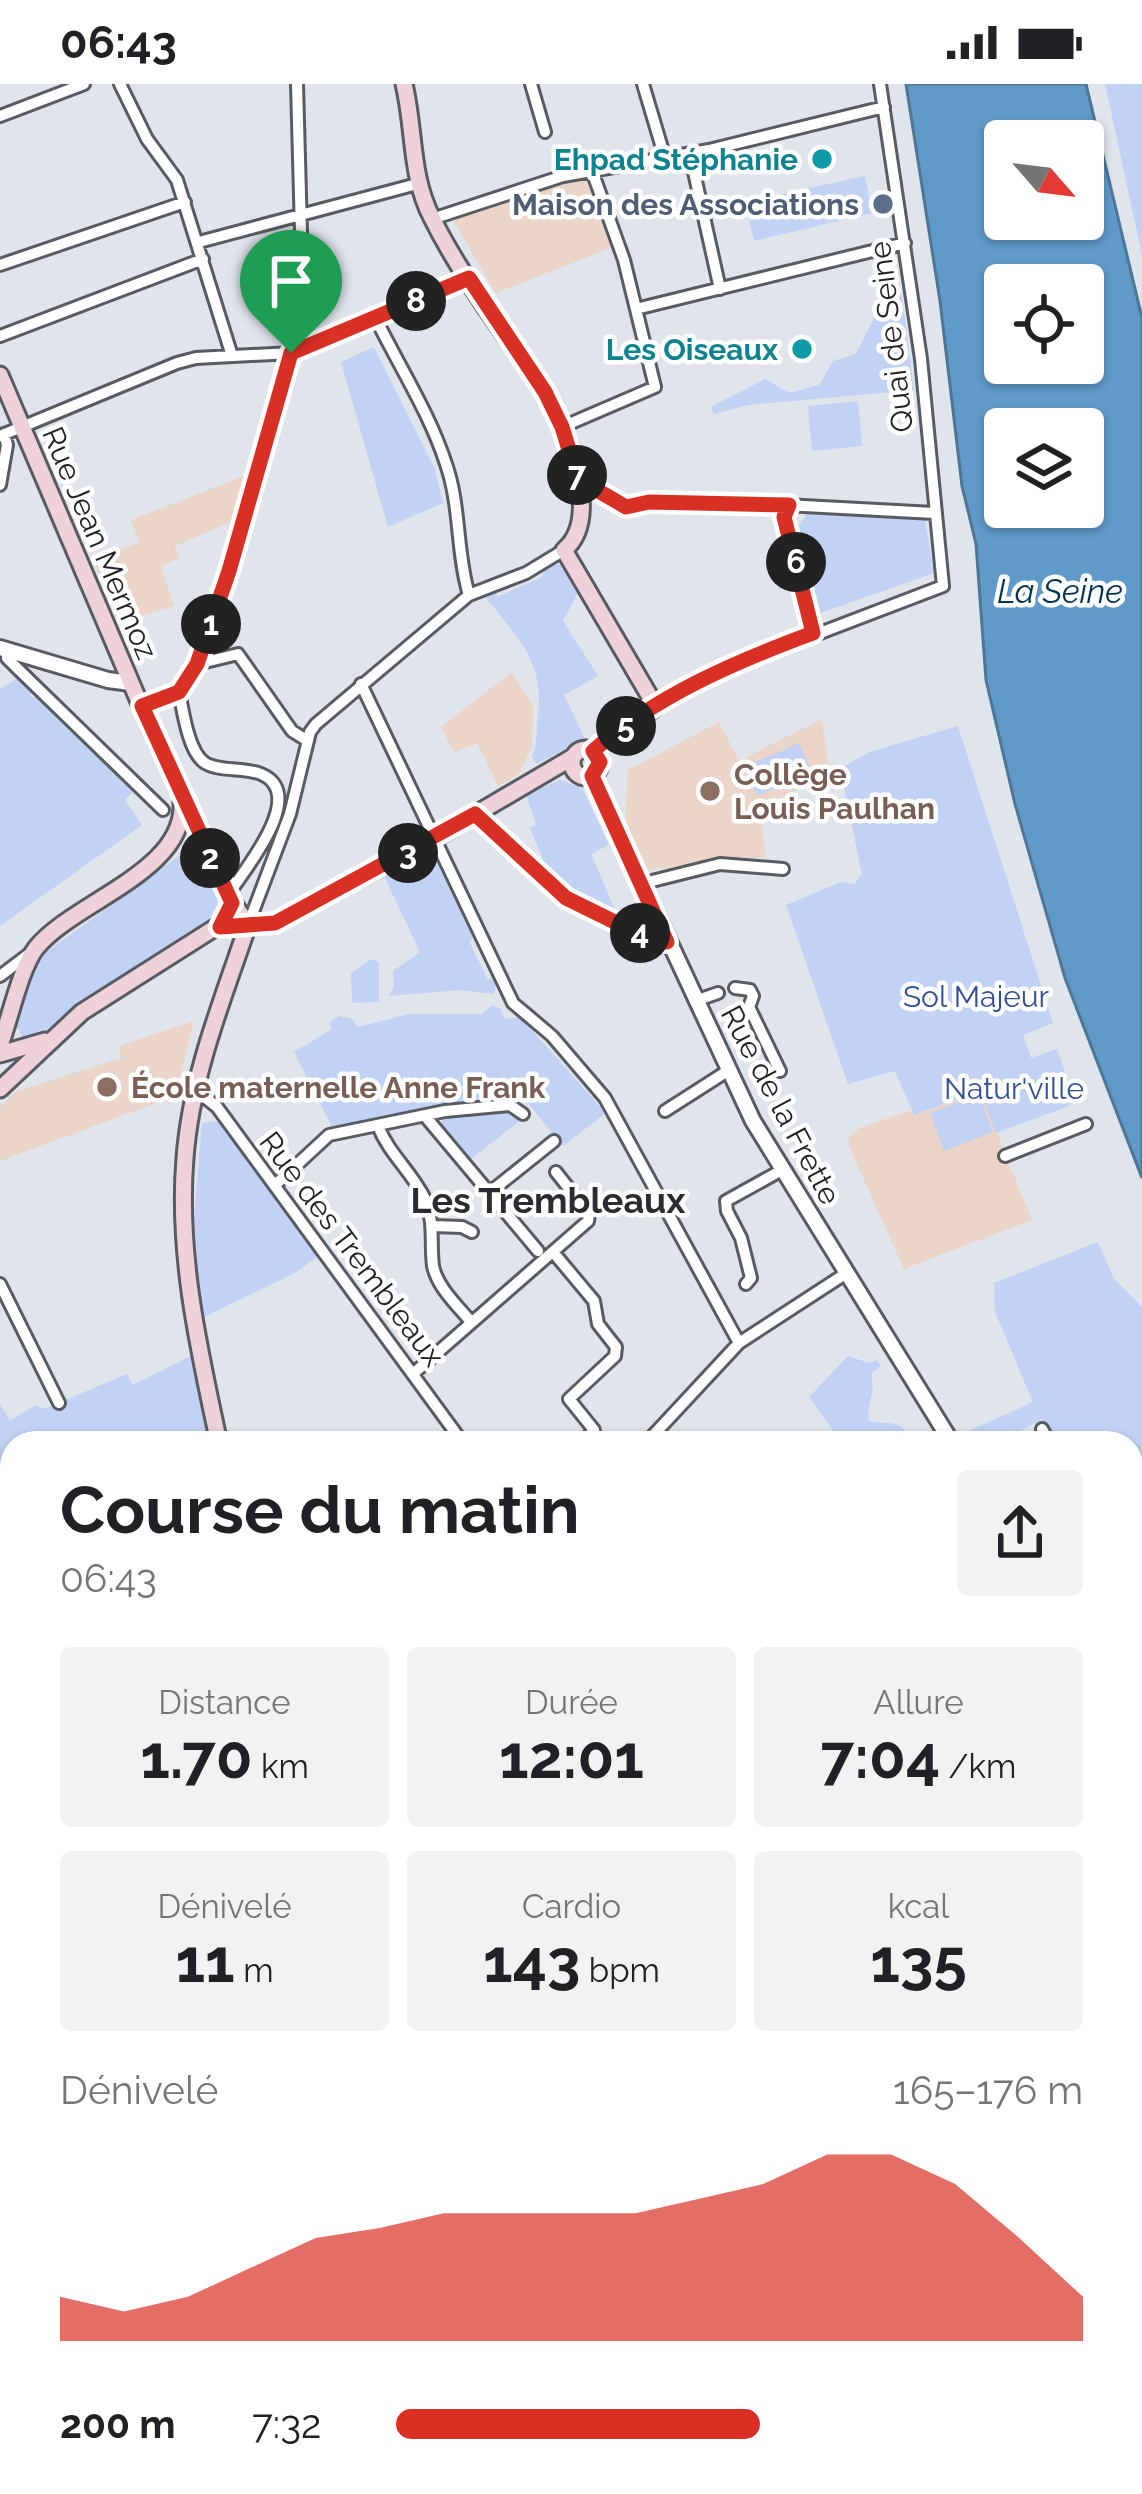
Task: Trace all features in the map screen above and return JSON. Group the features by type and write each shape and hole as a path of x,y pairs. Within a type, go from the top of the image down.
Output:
{"main road":[{"path":"404,84 417,184 432,219 541,383 562,427 578,479 583,518 564,550 656,707 593,751 580,751 580,768"},
{"name":"Rue Jean Mermoz","path":"0,375 209,856 248,925"},
{"path":"0,1089 48,1040 94,1005 220,927 275,923 541,777 600,762 593,751"},
{"path":"48,1040 0,1049 37,948 169,848 181,823 181,793"},
{"path":"169,848 184,847 209,856"},
{"path":"220,927 230,899"},
{"path":"217,1431 185,1249 185,1157 196,1090 248,925"},
{"path":"10,1020 11,1038 18,1049"}],"street":[{"path":"0,116 84,84"},
{"path":"120,84 185,202 232,356"},
{"path":"142,706 179,692 197,664 229,571 291,353 302,269 297,84"},
{"path":"531,84 545,132"},
{"path":"643,84 664,158"},
{"name":"Quai de Seine","path":"813,633 943,586 905,243 880,84"},
{"path":"432,219 549,180 690,154 884,106"},
{"path":"690,154 720,289"},
{"path":"562,427 655,387 624,260 592,171"},
{"path":"199,242 417,184"},
{"path":"0,265 185,202"},
{"path":"636,309 905,243"},
{"path":"0,336 203,260"},
{"path":"0,485 7,445 2,435 177,363 291,353 469,278"},
{"path":"376,319 446,463 457,514 460,566 469,596"},
{"path":"578,479 626,507 649,502 934,513"},
{"path":"656,707 723,670 813,633 784,517 789,505"},
{"path":"248,925 290,814 316,724 469,596 526,573 564,550"},
{"path":"4,650 131,683"},
{"path":"4,650 16,668 163,809"},
{"path":"197,664 238,654 292,731 308,741"},
{"path":"361,684 513,1003 552,1036 605,1098 739,1343"},
{"path":"179,692 197,754 205,763 261,774 273,781 279,795 280,808 273,824 230,899"},
{"name":"Rue de la Frette","path":"580,768 782,1170 945,1431"},
{"path":"475,814 566,898 637,933 667,942"},
{"path":"640,884 720,864 783,869"},
{"path":"0,976 37,948"},
{"path":"735,988 750,990 749,1007 780,1070"},
{"path":"695,1001 718,993"},
{"name":"Rue de la Frette","path":"665,1111 729,1070"},
{"name":"Rue des Trembleaux","path":"196,1090 217,1107 455,1431"},
{"path":"275,1185 329,1135 510,1106 523,1114"},
{"path":"425,1116 538,1251"},
{"path":"1005,1156 1086,1124"},
{"path":"378,1126 386,1146 418,1184 433,1226 434,1268 471,1322"},
{"path":"489,1193 554,1141"},
{"name":"Rue de la Frette","path":"746,1284 751,1278 742,1238 726,1201 782,1170"},
{"path":"414,1373 588,1221 589,1214 556,1172"},
{"path":"433,1226 472,1232"},
{"path":"553,1252 594,1301 598,1324 616,1347 615,1356 569,1399 593,1431"},
{"path":"657,1431 739,1343 845,1274"},
{"path":"0,1284 59,1403"}],"shaded area":[{"path":"585,177 611,248 496,293 453,220"},
{"path":"249,474 235,520 175,546 179,558 161,566 174,606 119,622 93,561 139,542 131,520"},
{"path":"512,672 533,706 532,747 518,775 498,786 477,743 454,753 441,727"},
{"name":"Collège Louis Paulhan","path":"822,719 830,775 759,807 766,857 647,870 625,819 628,770 719,722 739,761"},
{"name":"École maternelle Anne Frank","path":"194,1021 175,1096 0,1161 0,1107 15,1092 121,1058 119,1046"},
{"path":"980,1091 1032,1220 904,1269 848,1144 850,1136 861,1127 909,1111 915,1115"}],"green space":[{"path":"1105,84 1142,84 1142,256"},
{"path":"865,176 872,213 754,241 749,221 764,217 760,199"},
{"path":"901,290 914,390 748,405 714,414 711,407 765,379 790,393 819,385 833,361 856,354 886,294"},
{"path":"374,347 435,469 443,503 388,527 341,362"},
{"path":"858,401 862,446 812,451 808,406"},
{"path":"811,508 924,515 934,573 815,615 796,530"},
{"path":"551,561 560,565 578,593 563,621 598,676 564,695 585,739 536,764 532,757 539,698 533,666 519,639 486,598 496,590 497,597 542,577"},
{"path":"18,678 31,690 31,697 39,697 67,723 68,732 75,731 120,773 122,783 136,788 125,800 142,825 0,926 0,689"},
{"path":"958,726 1053,1023 1023,1035 1031,1058 1057,1049 1071,1089 1069,1106 996,1133 980,1091 914,1115 895,1071 848,1084 786,905 841,882 854,884 862,874 840,769 869,752"},
{"path":"799,743 812,772 757,796 744,767"},
{"path":"561,780 582,788 609,845 591,854 619,919 569,895 533,864 543,859 530,828 536,825 526,794"},
{"path":"427,851 433,854 473,938 469,941 488,980 497,978 494,994 460,990 389,996 393,971 420,952 383,874"},
{"path":"179,856 195,859 220,899 208,920 34,1039 24,1041 15,1023 45,953"},
{"path":"371,959 379,962 379,1002 352,1003 351,973"},
{"path":"492,1005 501,1009 504,1019 520,1017 606,1113 563,1146 522,1096 439,1105 332,1127 294,1052 332,1029 329,1022 339,1016 352,1019 358,1027 409,1014 482,1014"},
{"path":"979,1094 993,1132 944,1151 930,1113"},
{"path":"511,1113 520,1121 467,1162 440,1130 443,1118"},
{"path":"219,1121 318,1256 295,1273 206,1316 201,1312 194,1218 202,1123"},
{"path":"1098,1242 1114,1279 1142,1307 1142,1431 1048,1431 1042,1419 1020,1431 969,1431 1033,1402 995,1312 994,1283"},
{"path":"195,1354 210,1431 0,1431 0,1404 10,1421 35,1405 44,1409 127,1374 133,1385"},
{"path":"848,1356 869,1363 877,1360 881,1366 871,1374 869,1421 890,1423 905,1431 833,1431 809,1397"}],"water":[{"name":"La Seine","path":"906,84 1086,84 1095,120 984,120 984,240 1104,240 1104,159 1142,318 1142,1178 1065,978 1015,804 986,680 976,544 962,486 940,301"}],"place":[{"name":"Ehpad Stéphanie","path":"822,159"},
{"name":"Maison des Associations","path":"883,204"},
{"name":"Les Oiseaux","path":"802,349"},
{"name":"Collège Louis Paulhan","path":"710,791"},
{"name":"École maternelle Anne Frank","path":"107,1087"}],"district":[{"name":"Les Trembleaux","path":"548,1200"}],"route":[{"path":"469,278 545,392 578,479 626,507 649,502 789,505 784,517 813,633 702,680 593,751 600,762 592,776 667,942 637,933 566,898 475,814 275,923 220,927 232,903 142,706 179,692 197,664 229,571 291,353 469,278"}],"park label":[{"name":"Sol Majeur","path":"976,996"},
{"name":"Natur'ville","path":"1014,1088"}]}
